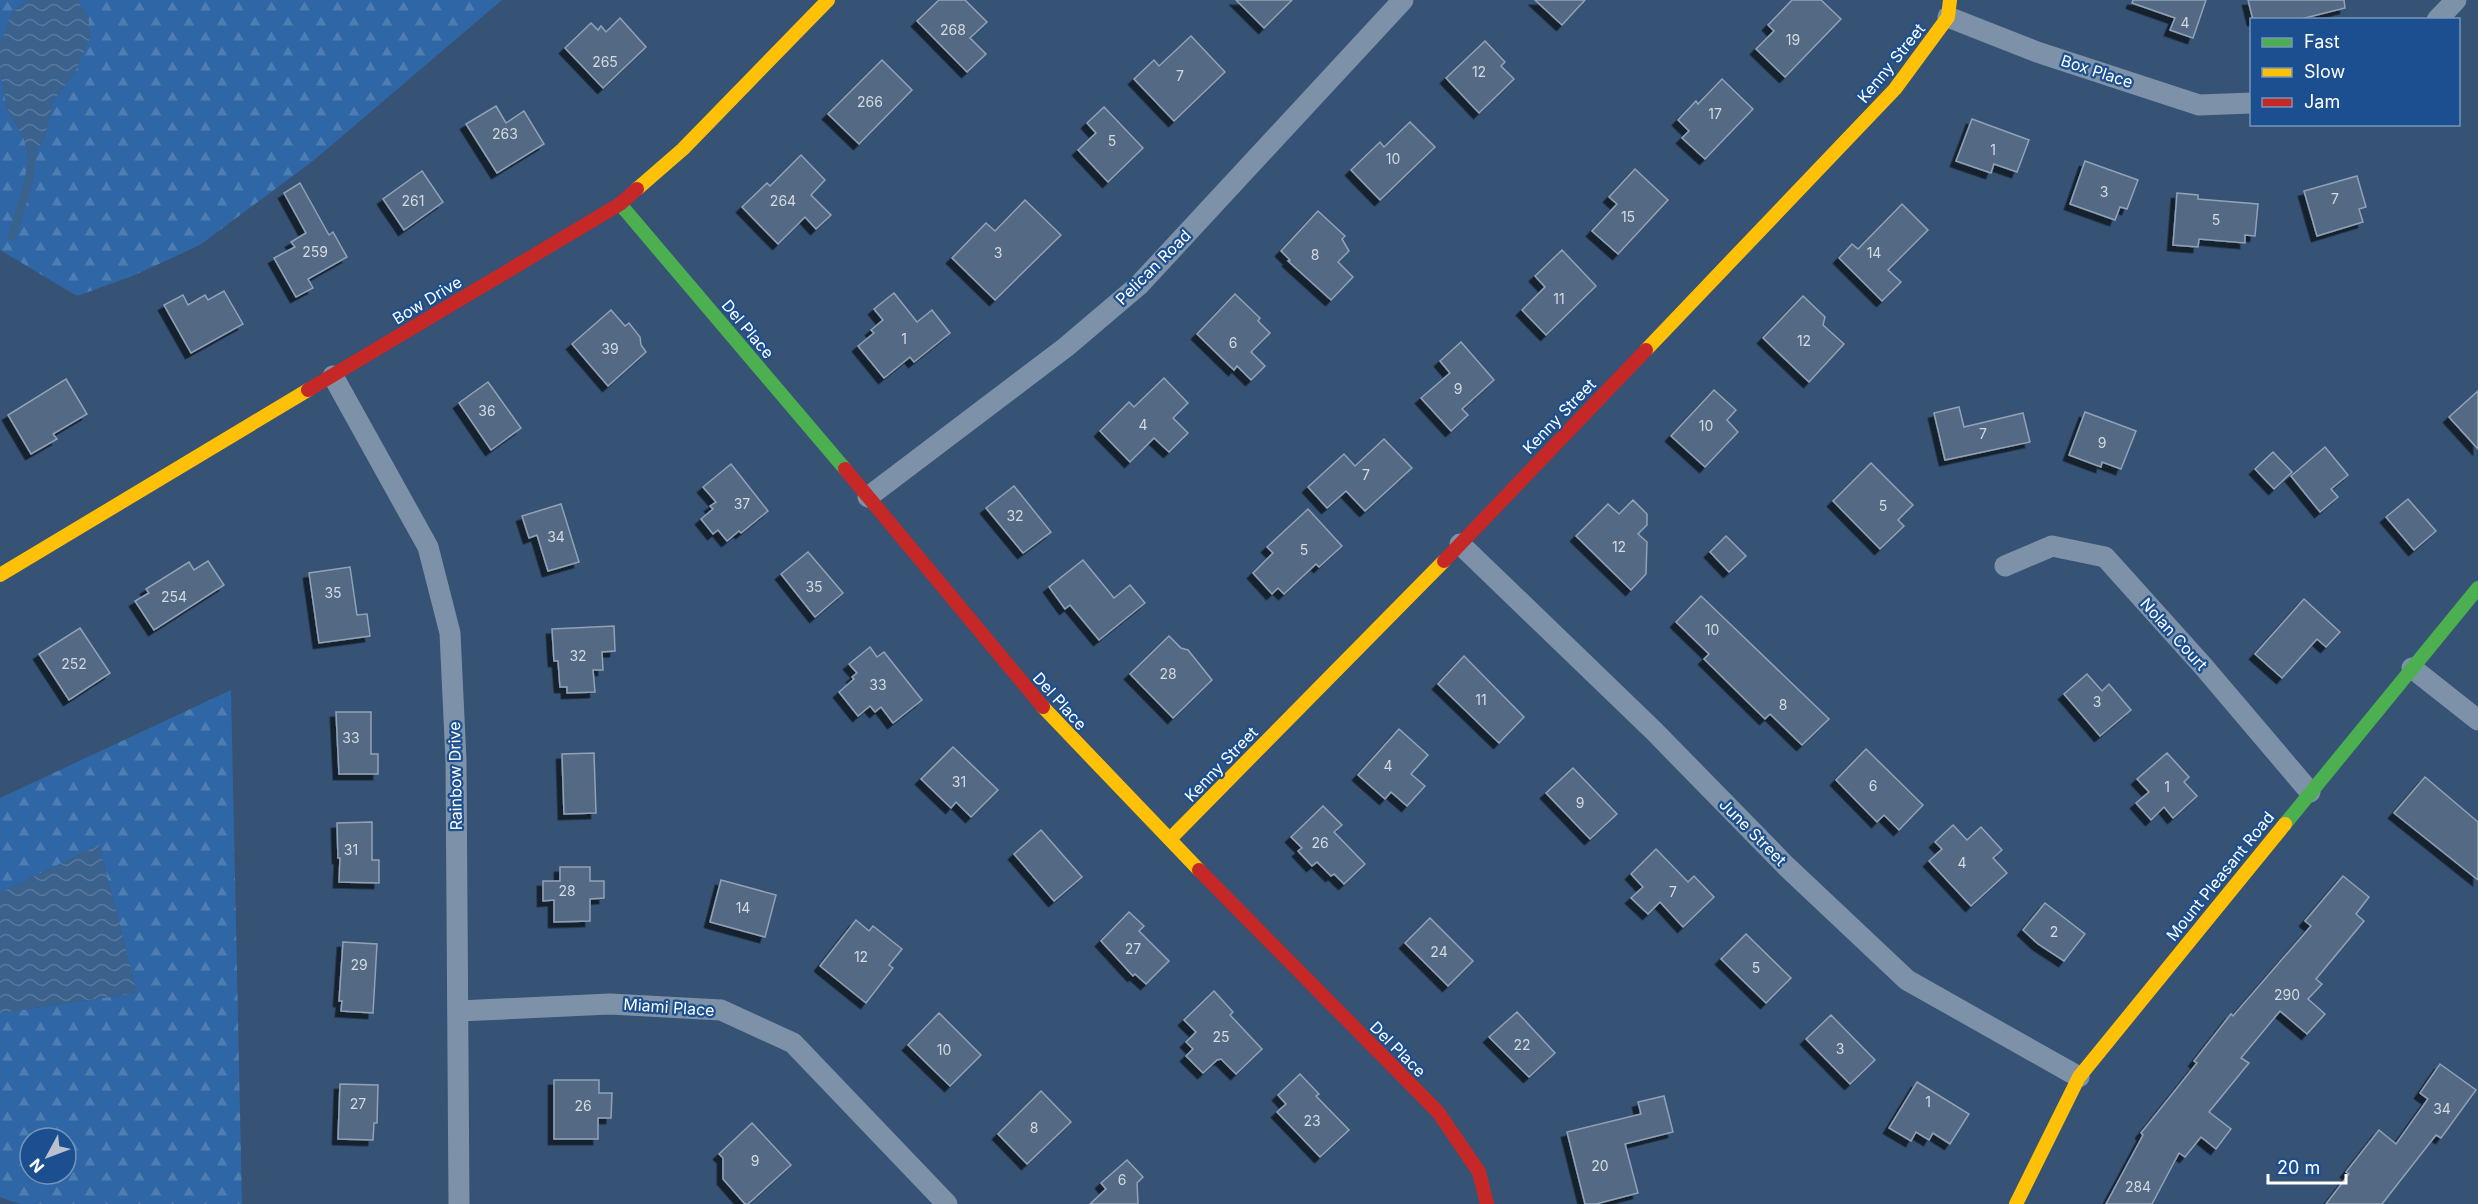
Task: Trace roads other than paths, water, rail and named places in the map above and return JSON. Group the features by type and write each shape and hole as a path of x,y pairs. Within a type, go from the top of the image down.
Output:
{"street":[{"name":"Bow Drive","path":"0,575 620,204 683,149 828,0"},
{"name":"Pelican Road","path":"868,497 1066,347 1139,285 1403,0"},
{"path":"2439,18 2456,0"},
{"name":"Box Place","path":"1949,8 2037,52 2199,105 2250,103"},
{"name":"Kenny Street","path":"1170,839 1460,544 1895,89 1949,8"},
{"name":"Del Place","path":"620,204 868,497 1044,710 1438,1112 1479,1172 1487,1204"},
{"name":"Rainbow Drive","path":"333,376 428,547 450,633 456,761 459,1204"},
{"name":"June Street","path":"1460,544 1654,731 1786,866 1907,980 2079,1077"},
{"name":"Nolan Court","path":"2006,566 2052,546 2105,557 2203,666 2310,792"},
{"name":"Mount Pleasant Road","path":"2016,1204 2079,1077 2478,588"},
{"path":"2412,668 2478,720"},
{"name":"Miami Place","path":"459,1011 610,1004 721,1010 793,1043 947,1204"}],"water":[{"path":"28,0 77,0 88,17 91,36 75,72 53,101 45,137 30,163 24,139 7,108 0,69 0,45 12,12"},
{"path":"99,845 137,993 0,1013 0,893"}],"waterway":[{"path":"12,237 29,181 32,154"}]}
